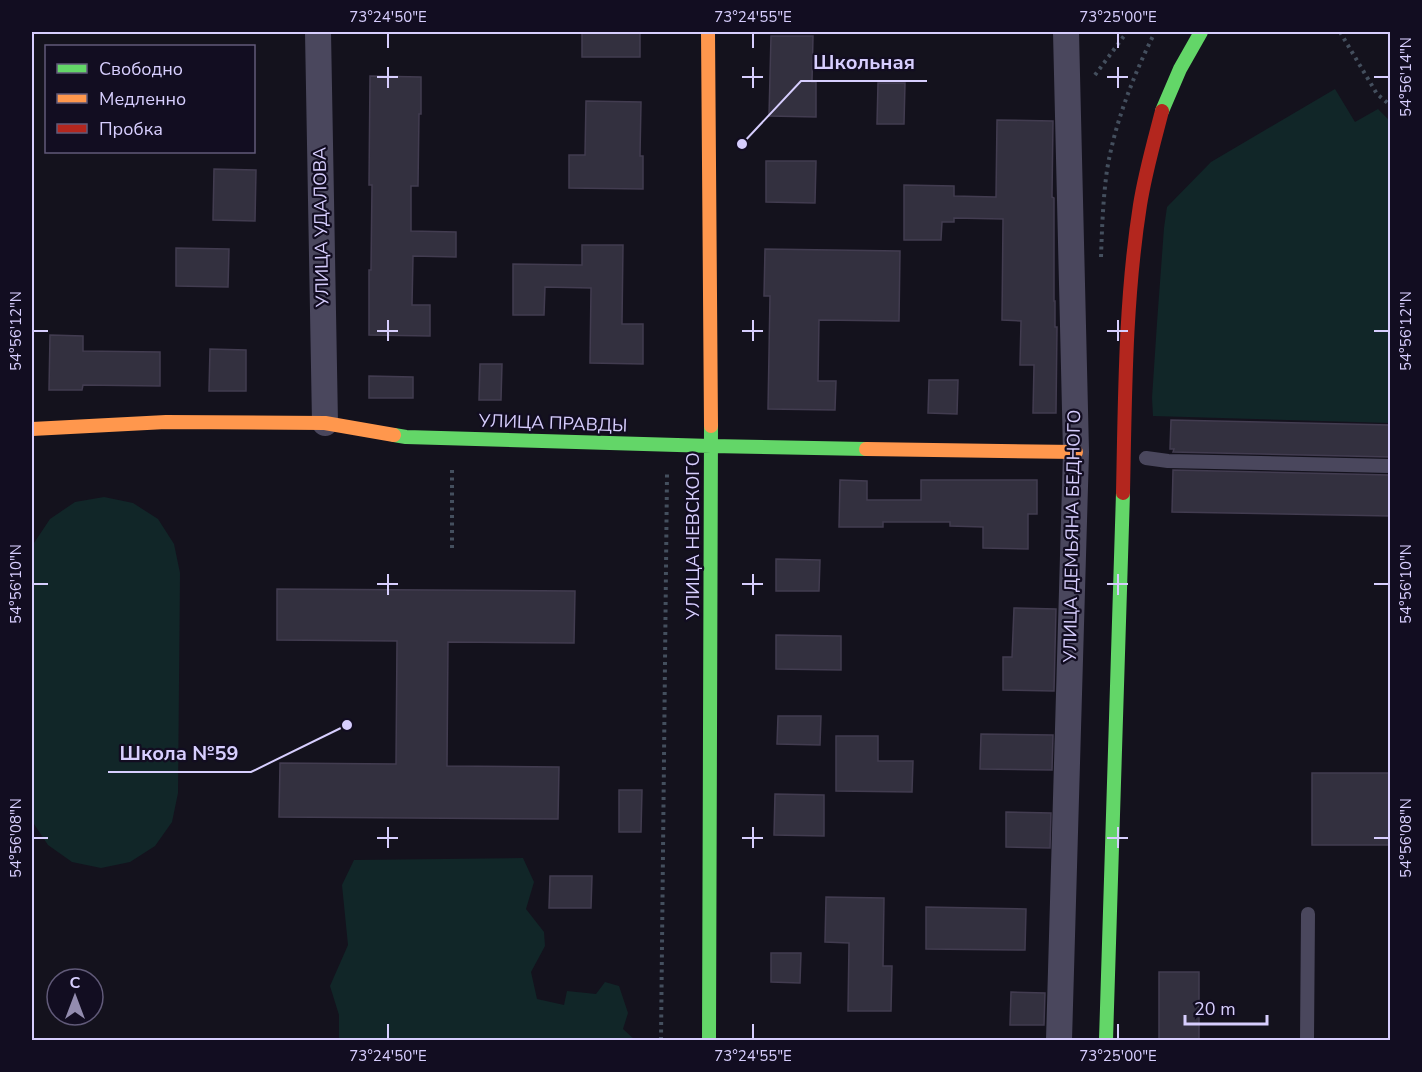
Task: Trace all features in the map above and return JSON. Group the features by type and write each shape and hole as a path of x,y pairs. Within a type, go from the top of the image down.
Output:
{"main road":[{"name":"УЛИЦА НЕВСКОГО","path":"708,32 711,446 709,1041"},
{"path":"1106,1041 1129,289 1142,190 1163,108 1186,56 1201,32"},
{"name":"УЛИЦА ПРАВДЫ","path":"32,429 166,422 325,423 406,437 1083,453"}],"street":[{"name":"УЛИЦА УДАЛОВА","path":"318,32 325,423"},
{"name":"УЛИЦА ДЕМЬЯНА БЕДНОГО","path":"1059,1041 1083,453 1066,32"}],"lane":[{"path":"1146,459 1390,466"},
{"path":"1306,1041 1308,914"}],"path":[{"path":"1092,78 1127,32"},
{"path":"1340,32 1377,94 1390,105"},
{"path":"452,461 452,548"},
{"path":"661,1041 667,465"}],"green space":[{"path":"1335,89 1355,122 1378,109 1390,121 1390,423 1153,416 1157,323 1167,207 1211,162"},
{"path":"104,497 133,503 158,519 174,544 180,573 178,793 172,822 155,846 130,862 101,868 72,862 48,845 32,821 32,554 34,543 50,519 75,502"},
{"path":"523,858 534,882 526,909 544,932 545,946 531,972 537,999 564,1005 567,991 596,994 605,982 619,986 628,1013 623,1029 635,1040 339,1040 339,1015 330,986 348,945 342,885 354,860"}],"building":[{"path":"582,32 640,32 640,57 582,57"},
{"path":"771,36 813,36 812,82 816,82 816,117 769,116"},
{"path":"370,76 421,77 418,186 411,186 411,231 456,232 456,257 413,256 412,305 430,305 430,336 369,335 372,185 369,185"},
{"path":"878,83 905,83 904,124 877,124"},
{"path":"586,101 641,102 640,156 643,156 643,189 569,188 569,155 585,155"},
{"path":"997,120 1053,121 1054,301 1055,327 1057,327 1056,413 1033,413 1034,365 1020,365 1021,321 1002,320 1003,219 954,218 954,222 942,222 941,240 904,240 904,185 954,186 954,196 996,197"},
{"path":"766,161 816,161 815,203 766,202"},
{"path":"214,169 256,170 255,221 213,220"},
{"path":"582,245 623,245 622,324 643,324 643,364 590,363 591,288 545,287 544,315 513,315 513,264 582,265"},
{"path":"176,248 229,249 228,287 176,286"},
{"path":"765,249 900,251 899,321 819,320 818,381 836,381 835,410 768,409 770,296 764,296"},
{"path":"50,335 83,336 83,351 160,352 160,386 83,385 82,390 49,390"},
{"path":"210,349 246,350 246,391 209,391"},
{"path":"480,364 502,364 501,400 479,400"},
{"path":"369,376 413,377 413,398 369,398"},
{"path":"929,380 958,380 957,414 928,413"},
{"path":"1171,420 1390,425 1390,457 1173,452 1174,449 1170,449"},
{"path":"1173,470 1390,475 1390,516 1172,512"},
{"path":"840,480 867,481 867,500 921,500 921,480 1037,480 1037,514 1028,514 1028,549 983,548 983,527 950,526 950,522 883,522 883,527 839,527"},
{"path":"776,559 820,560 819,591 776,591"},
{"path":"277,589 575,591 574,643 448,642 447,766 559,767 558,819 279,817 280,763 396,764 397,641 277,640"},
{"path":"1014,608 1056,609 1054,691 1003,690 1003,657 1012,657"},
{"path":"776,635 841,636 841,670 776,669"},
{"path":"778,716 821,716 820,745 777,744"},
{"path":"981,734 1053,735 1052,770 980,769"},
{"path":"836,736 878,736 878,761 913,761 912,792 836,791"},
{"path":"1312,773 1390,773 1390,845 1312,845"},
{"path":"619,790 642,790 641,832 619,832"},
{"path":"775,794 824,795 824,836 774,835"},
{"path":"1006,812 1051,813 1050,848 1006,847"},
{"path":"550,876 592,876 591,908 549,908"},
{"path":"826,897 884,898 883,966 892,966 891,1011 848,1011 849,943 825,942"},
{"path":"926,907 1026,909 1025,950 926,949"},
{"path":"771,953 801,953 800,983 771,982"},
{"path":"1159,972 1199,972 1199,1041 1159,1041"},
{"path":"1011,992 1045,993 1044,1025 1010,1025"}],"traffic: fast":[{"path":"1162,111 1180,69 1201,32"},
{"path":"709,1040 711,426"},
{"path":"394,435 866,449"},
{"path":"1106,1040 1123,493"}],"traffic: slow":[{"path":"708,32 711,426"},
{"path":"32,429 166,422 325,423 394,435"},
{"path":"866,449 1076,452"}],"traffic: jam":[{"path":"1123,493 1131,277 1142,193 1162,111"}],"place":[{"name":"Школьная","path":"742,144"},
{"name":"Школа №59","path":"347,725"}]}
